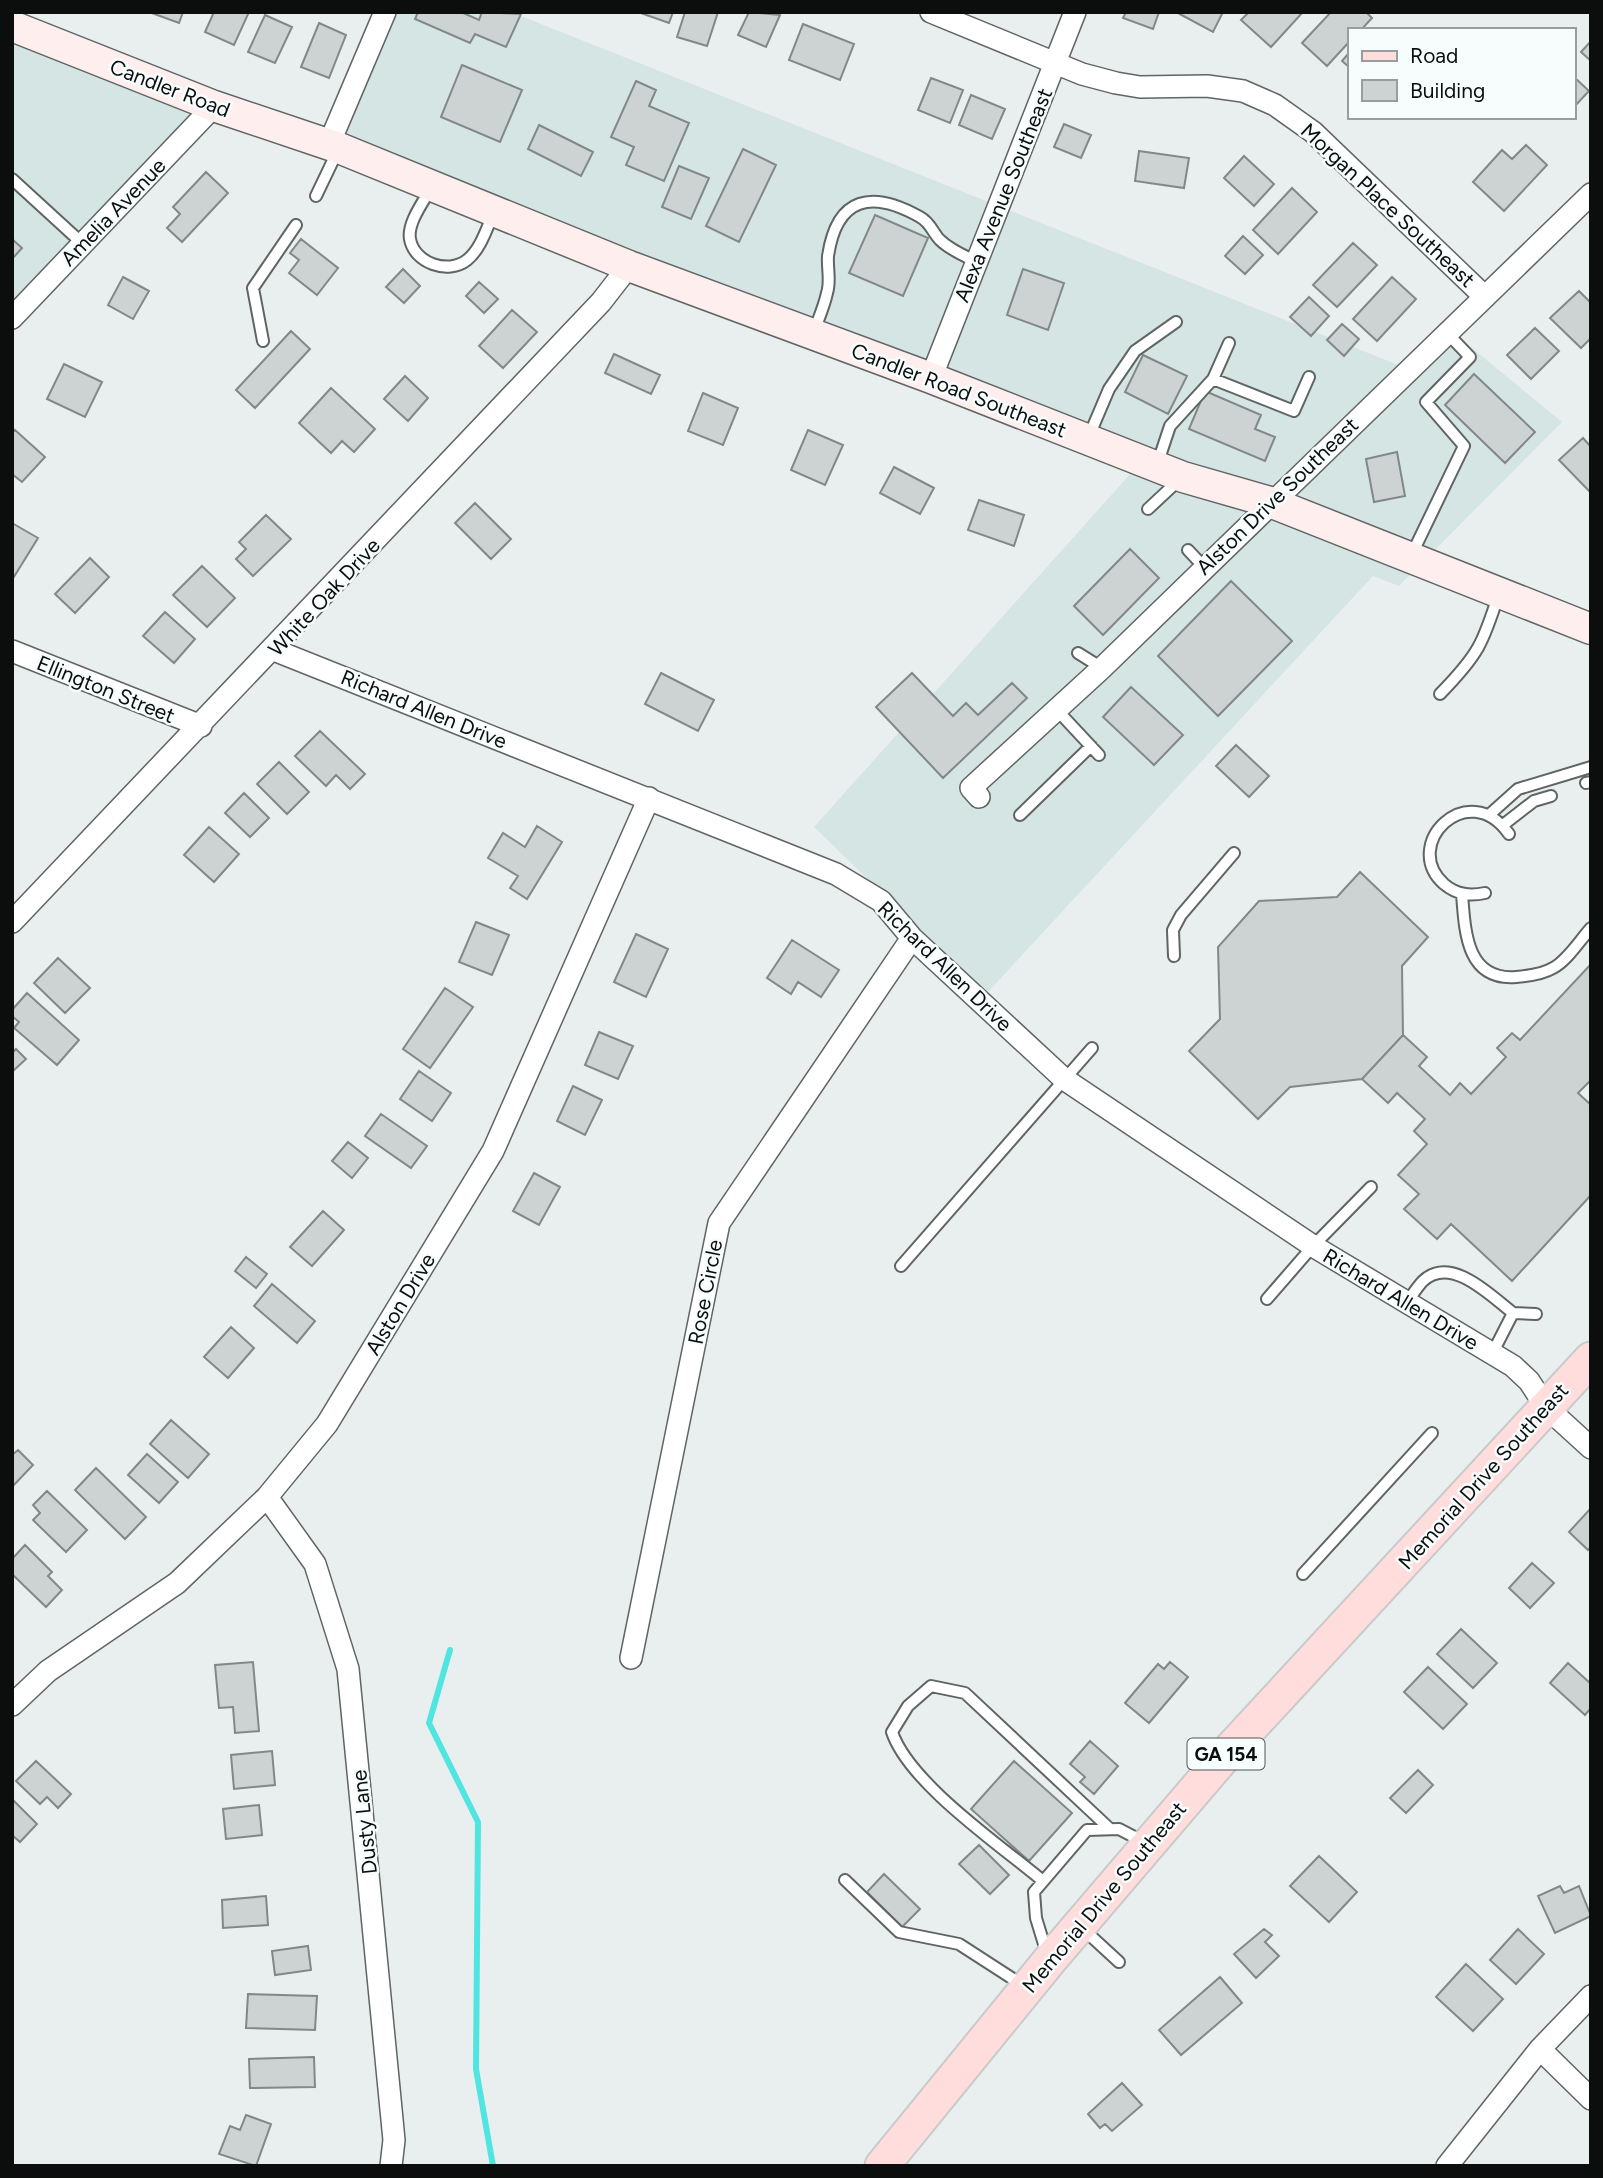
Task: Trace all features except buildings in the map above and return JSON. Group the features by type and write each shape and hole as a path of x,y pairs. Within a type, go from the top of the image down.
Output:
{"main road":[{"name":"Candler Road","path":"12,26 214,106 334,146"},
{"name":"Candler Road Southeast","path":"334,146 629,266 931,378 1169,472 1270,502 1591,629"},
{"name":"Memorial Drive Southeast","path":"882,2166 1026,1988 1226,1754 1496,1465 1546,1406 1591,1359"}],"street":[{"path":"334,146 385,12"},
{"name":"Morgan Place Southeast","path":"931,12 1056,61 1082,74 1140,87 1207,86 1243,91 1275,105 1313,132 1485,297"},
{"name":"Alexa Avenue Southeast","path":"931,378 1075,12"},
{"name":"Amelia Avenue","path":"12,318 214,106"},
{"name":"Alston Drive Southeast","path":"979,797 971,788 1102,668 1270,502 1591,194"},
{"name":"White Oak Drive","path":"12,922 274,650 601,302 629,266"},
{"name":"Richard Allen Drive","path":"274,650 836,874 881,901 912,938 1064,1079 1313,1246 1492,1354 1529,1381 1546,1406 1591,1448"},
{"name":"Ellington Street","path":"12,651 201,726"},
{"name":"Alston Drive","path":"12,1705 48,1671 177,1583 267,1497 327,1424 493,1151 649,798"},
{"name":"Rose Circle","path":"631,1658 719,1223 912,938"},
{"name":"Dusty Lane","path":"267,1497 315,1563 348,1669 394,2140 391,2166"},
{"path":"1447,2166 1540,2049 1591,1996"},
{"path":"1540,2049 1591,2099"}],"lane":[{"path":"316,196 334,146"},
{"path":"12,179 83,244"},
{"path":"432,186 414,219 410,237 414,248 427,262 442,268 467,260 478,246 495,211"},
{"path":"813,334 828,292 828,257 832,240 845,214 862,201 871,200 917,215 930,223 946,246 977,262"},
{"path":"263,341 253,289 296,225"},
{"path":"1087,439 1109,389 1135,352 1177,322"},
{"path":"1410,557 1464,446 1426,402 1470,357 1447,333"},
{"path":"1148,509 1169,472 1170,426 1213,379 1229,343"},
{"path":"1213,379 1294,411 1309,377"},
{"path":"1188,550 1204,567"},
{"path":"1440,694 1471,662 1483,643 1499,592"},
{"path":"1078,653 1102,668"},
{"path":"1020,815 1095,750 1057,710"},
{"path":"1489,816 1518,789 1591,767"},
{"path":"1485,893 1462,894 1451,889 1434,872 1430,849 1439,827 1459,813 1470,811 1489,816 1506,829 1534,802 1551,796"},
{"path":"1174,956 1172,930 1181,915 1234,853"},
{"path":"1462,894 1465,932 1473,955 1484,970 1501,978 1531,975 1555,968 1591,928"},
{"path":"901,1266 1092,1048"},
{"path":"1267,1299 1313,1246 1371,1187"},
{"path":"1406,1303 1425,1279 1450,1272 1466,1278 1513,1314 1536,1314"},
{"path":"1492,1354 1513,1314"},
{"path":"1303,1574 1432,1433"},
{"path":"1043,1881 936,1791 897,1748 892,1731 918,1694 931,1686 965,1693 1110,1829"},
{"path":"1049,1961 1037,1918 1034,1892 1043,1881 1087,1830 1119,1829 1149,1844"},
{"path":"845,1880 899,1932 959,1944 1026,1988"},
{"path":"1079,1925 1119,1962"}],"shaded area":[{"path":"379,12 511,12 1421,374 1455,334 1562,422 1399,586 1373,576 986,994 814,827 1140,463 329,144"},
{"path":"12,23 202,103 12,333"}],"waterway":[{"path":"450,1650 429,1723 478,1822 476,2069 493,2166"}]}
